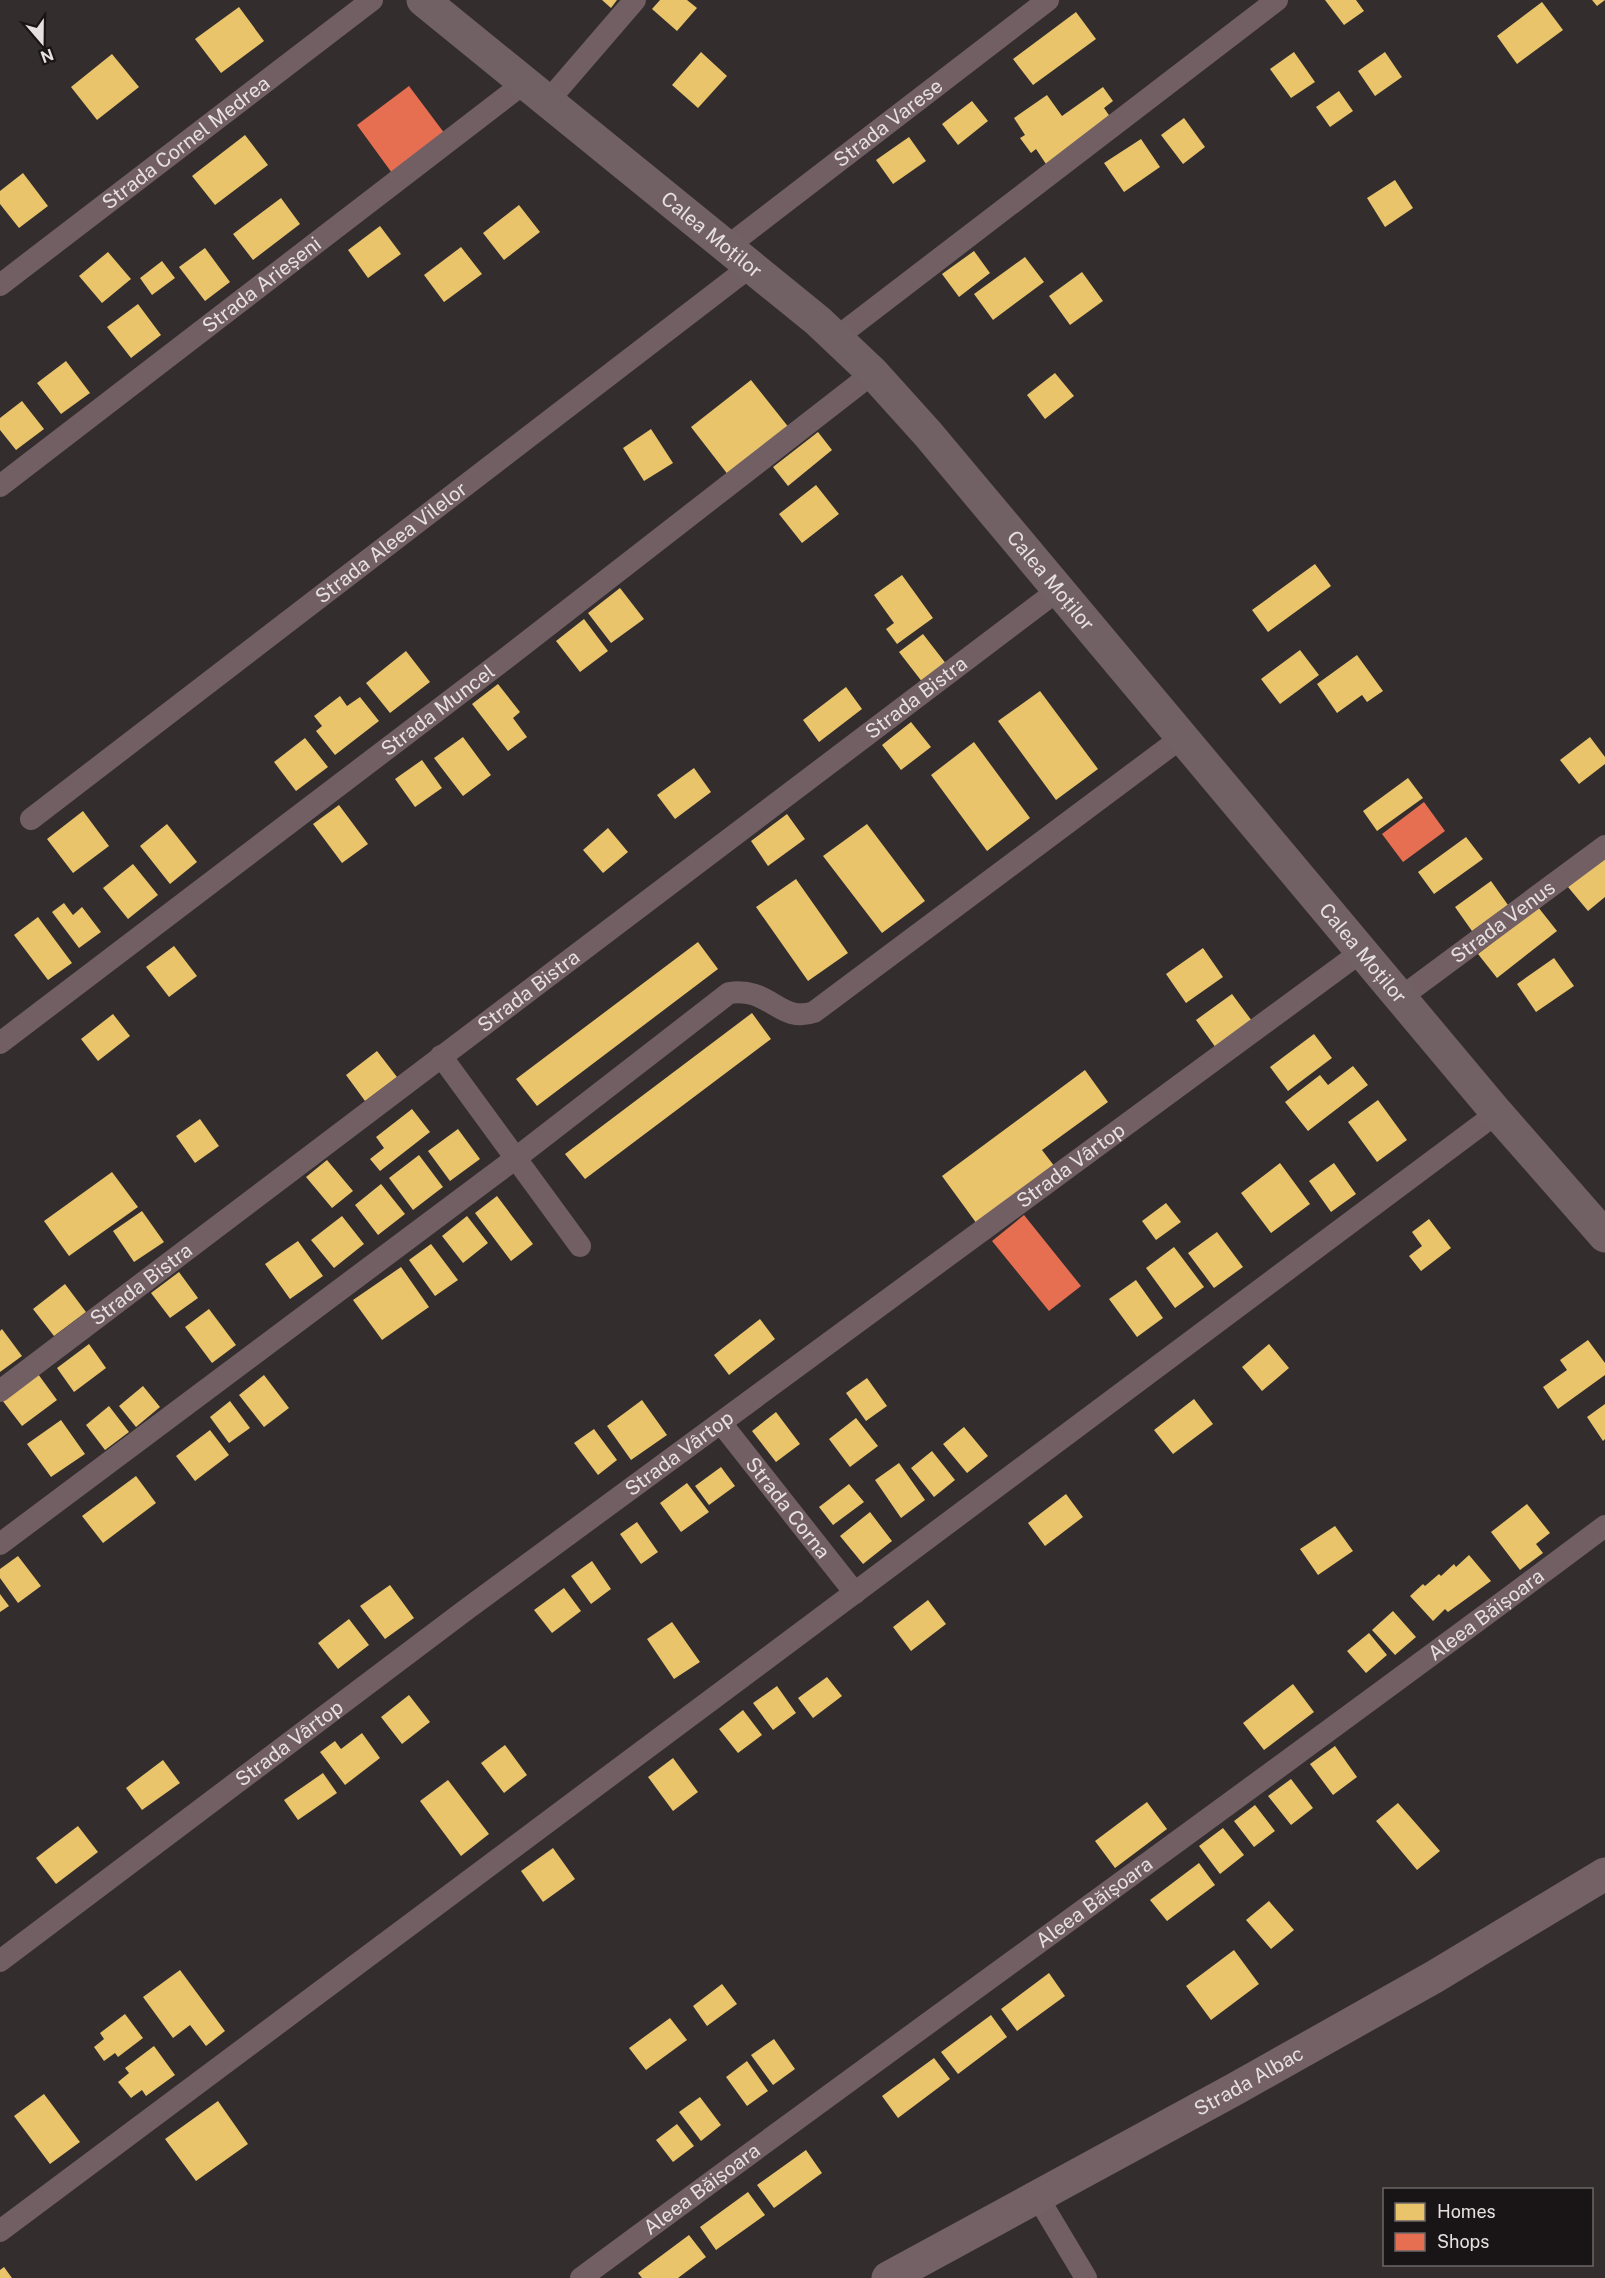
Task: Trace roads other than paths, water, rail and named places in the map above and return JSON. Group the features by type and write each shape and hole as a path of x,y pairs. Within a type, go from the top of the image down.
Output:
{"main road":[{"name":"Calea Moților","path":"432,2 536,92 740,256 836,338 873,373 928,434 1057,591 1497,1113 1605,1236"}],"street":[{"name":"Strada Cornel Medrea","path":"0,285 372,0"},
{"name":"Strada Arieșeni","path":"0,486 536,92 635,0"},
{"name":"Strada Varese","path":"740,256 1048,0"},
{"path":"836,338 1277,0"},
{"name":"Strada Aleea Vilelor","path":"31,819 740,256"},
{"name":"Strada Muncel","path":"0,1043 505,659 873,373"},
{"name":"Strada Bistra","path":"0,1391 1057,591"},
{"path":"0,1544 516,1158 729,993 745,990 802,1017 814,1012 1181,738"},
{"name":"Strada Venus","path":"1401,998 1605,846"},
{"name":"Strada Vârtop","path":"0,1961 467,1609 1361,952"},
{"path":"441,1056 580,1246"},
{"path":"0,2231 1497,1113"},
{"name":"Strada Corna","path":"721,1423 855,1593"},
{"name":"Aleea Băișoara","path":"582,2278 842,2085 1363,1707 1605,1526"},
{"name":"Strada Albac","path":"888,2278 1434,1977 1605,1874"},
{"path":"1037,2196 1086,2278"}]}
